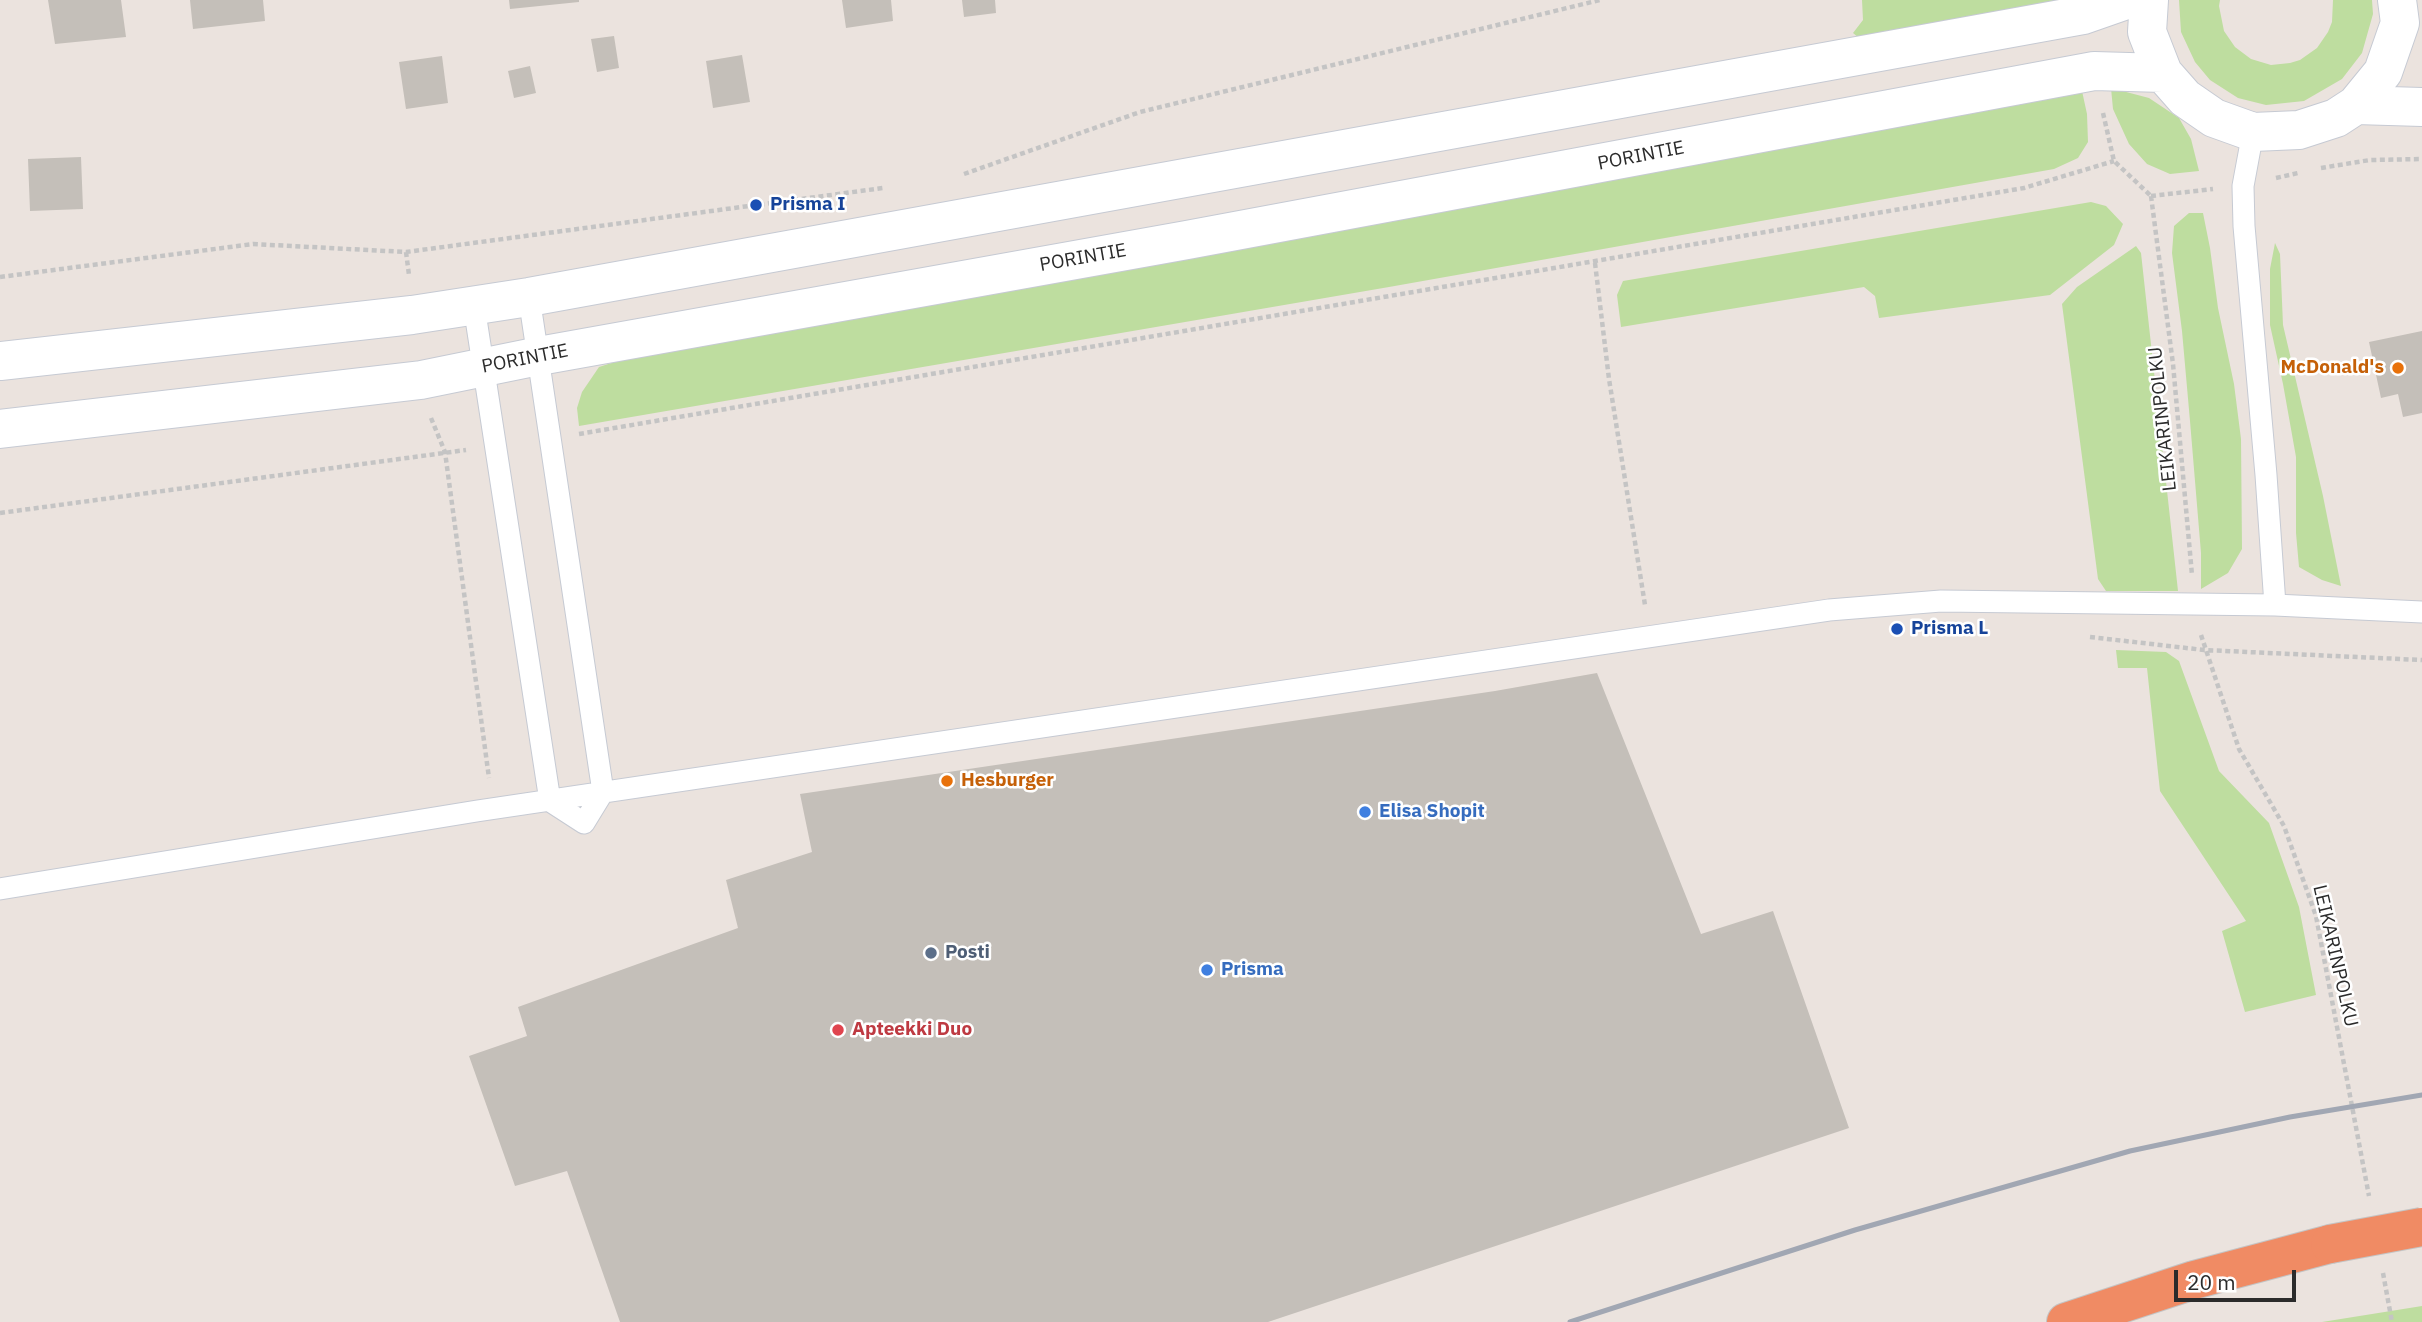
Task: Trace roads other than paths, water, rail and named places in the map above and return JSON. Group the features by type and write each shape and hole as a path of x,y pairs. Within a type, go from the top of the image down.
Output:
{"highway":[{"path":"2066,1322 2194,1280 2330,1244 2422,1227"}],"main road":[{"path":"0,360 529,298 2069,18 2126,0"},
{"path":"2149,0 2147,32 2163,73 2185,98 2214,118 2253,132 2299,130 2336,118 2356,104 2383,72 2406,18"},
{"name":"PORINTIE","path":"0,429 421,380 484,366 1201,237 2094,71 2163,73"},
{"path":"2356,104 2422,107"}],"lane":[{"path":"2253,132 2243,186 2244,226 2275,605"},
{"path":"0,889 550,801 584,823 603,792 529,298"},
{"path":"474,306 550,801"},
{"path":"603,792 1829,610 1941,601 2275,605 2422,611"}],"railway":[{"path":"1570,1322 1855,1230 2130,1151 2290,1117 2422,1095"}],"place":[{"name":"Prisma I","path":"756,205"},
{"name":"McDonald's","path":"2398,368"},
{"name":"Prisma L","path":"1897,629"},
{"name":"Hesburger","path":"947,781"},
{"name":"Elisa Shopit","path":"1365,812"},
{"name":"Posti","path":"931,953"},
{"name":"Prisma","path":"1207,970"},
{"name":"Apteekki Duo","path":"838,1030"}]}
